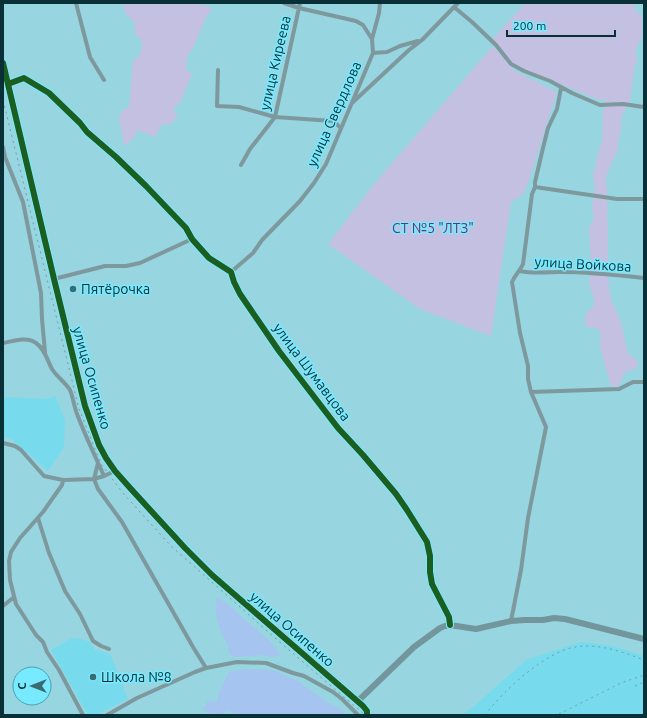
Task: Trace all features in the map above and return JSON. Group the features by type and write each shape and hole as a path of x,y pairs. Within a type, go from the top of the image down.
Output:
{"street":[{"path":"76,3 90,57 104,80"},
{"path":"284,3 300,5 356,21 364,25 372,39"},
{"name":"улица Свердлова","path":"231,272 253,253 262,240 300,201 314,184 326,164 350,104 373,53 372,39 380,3"},
{"name":"улица Киреева","path":"241,165 250,149 275,117 300,5"},
{"path":"350,104 422,40 456,5 496,45 511,64 600,105 623,104 644,107"},
{"path":"373,53 387,52 422,40"},
{"name":"улица Осипенко","path":"3,63 85,406 99,445 106,458 115,471 185,548 212,575 358,701 367,711 367,715"},
{"path":"218,70 217,106 239,107 275,117 333,122 340,128"},
{"path":"8,84 24,78 50,93 87,132 146,186 186,228 192,240 209,258 231,272"},
{"path":"511,621 521,570 528,518 546,427 531,392 528,379 528,366 520,332 512,282 523,264 532,194 535,188 535,182 548,128 557,109 561,88"},
{"path":"3,147 5,157 23,202 41,293 45,352 52,368 70,391 75,408 104,476"},
{"path":"535,188 618,199 644,199"},
{"path":"54,279 105,266 140,264 192,240"},
{"name":"улица Войкова","path":"520,271 529,273 561,272 644,278"},
{"name":"улица Шумавцова","path":"231,272 240,294 279,351 338,428 396,494 427,542 430,556 432,584 449,617 450,626"},
{"path":"3,343 29,340 36,343 45,352"},
{"path":"531,392 619,389 633,382 644,382"},
{"path":"3,443 15,446 21,450 44,476 63,480 94,479 115,471"},
{"path":"98,463 94,479 98,489 122,522 206,668"},
{"path":"63,480 62,485 43,512 20,538 11,552 9,561 10,580 16,604 59,670 83,715"},
{"path":"38,518 49,553 66,591 80,614 93,642 109,649"},
{"path":"3,606 14,597"},
{"path":"358,701 414,647 445,626 476,629 511,621 543,620 554,618 565,619 644,639"},
{"path":"106,715 148,693 195,672 206,668 237,662 266,663 304,676 333,692 358,715"}],"shaded area":[{"path":"55,396 65,420 64,447 48,471 10,438 3,437 3,397 47,399"},
{"path":"216,598 228,604 264,636 280,655 274,657 260,655 234,657 228,652 228,644 221,633 216,616"},
{"name":"Школа №8","path":"72,638 90,642 95,650 110,654 128,699 96,715 88,715 51,650"},
{"path":"581,642 613,646 644,656 644,715 461,715 472,708 526,660"},
{"path":"245,669 272,670 296,680 327,702 342,710 347,715 236,715 229,710 222,714 216,715 203,710 208,701 217,702 219,693 229,672"}],"green space":[{"path":"122,3 195,3 198,5 209,6 211,11 206,17 193,48 187,56 186,69 192,74 181,101 173,110 178,117 168,125 162,124 155,137 137,130 133,139 124,146 119,116 123,110 129,107 133,61 140,54 142,45 141,39 135,34 134,21 126,14"},
{"path":"525,3 634,3 635,9 642,16 642,34 641,40 636,48 637,63 635,64 630,100 621,118 621,130 617,153 606,177 607,272 611,299 621,322 628,354 635,358 638,363 635,369 625,373 620,384 616,387 610,384 600,346 601,333 596,328 588,328 585,324 586,312 593,308 594,303 593,293 590,290 589,272 591,262 589,228 594,218 592,208 595,188 593,175 602,142 603,112 606,101 597,99 514,65 492,40"},
{"name":"СТ №5 \"ЛТЗ\"","path":"493,46 515,71 557,92 528,183 523,194 511,202 491,336 420,309 328,244 375,183"}],"railway":[{"path":"3,100 79,409 101,464 122,492 171,546 365,715"},
{"path":"485,715 513,684 538,664 563,650 575,647 593,646 619,651 644,660"},
{"path":"559,714 621,683 644,675"},
{"path":"635,686 644,682"}],"cycle path":[{"path":"3,63 85,406 99,445 106,458 131,489 212,575 363,706 367,711 367,715"},
{"path":"8,84 24,78 49,93 80,123 87,132 146,186 186,228 192,239 209,258 231,272 240,294 279,351 338,428 396,494 427,542 430,556 432,584 449,617 450,625"}],"place":[{"name":"Пятёрочка","path":"73,289"},
{"name":"Школа №8","path":"93,677"}]}
